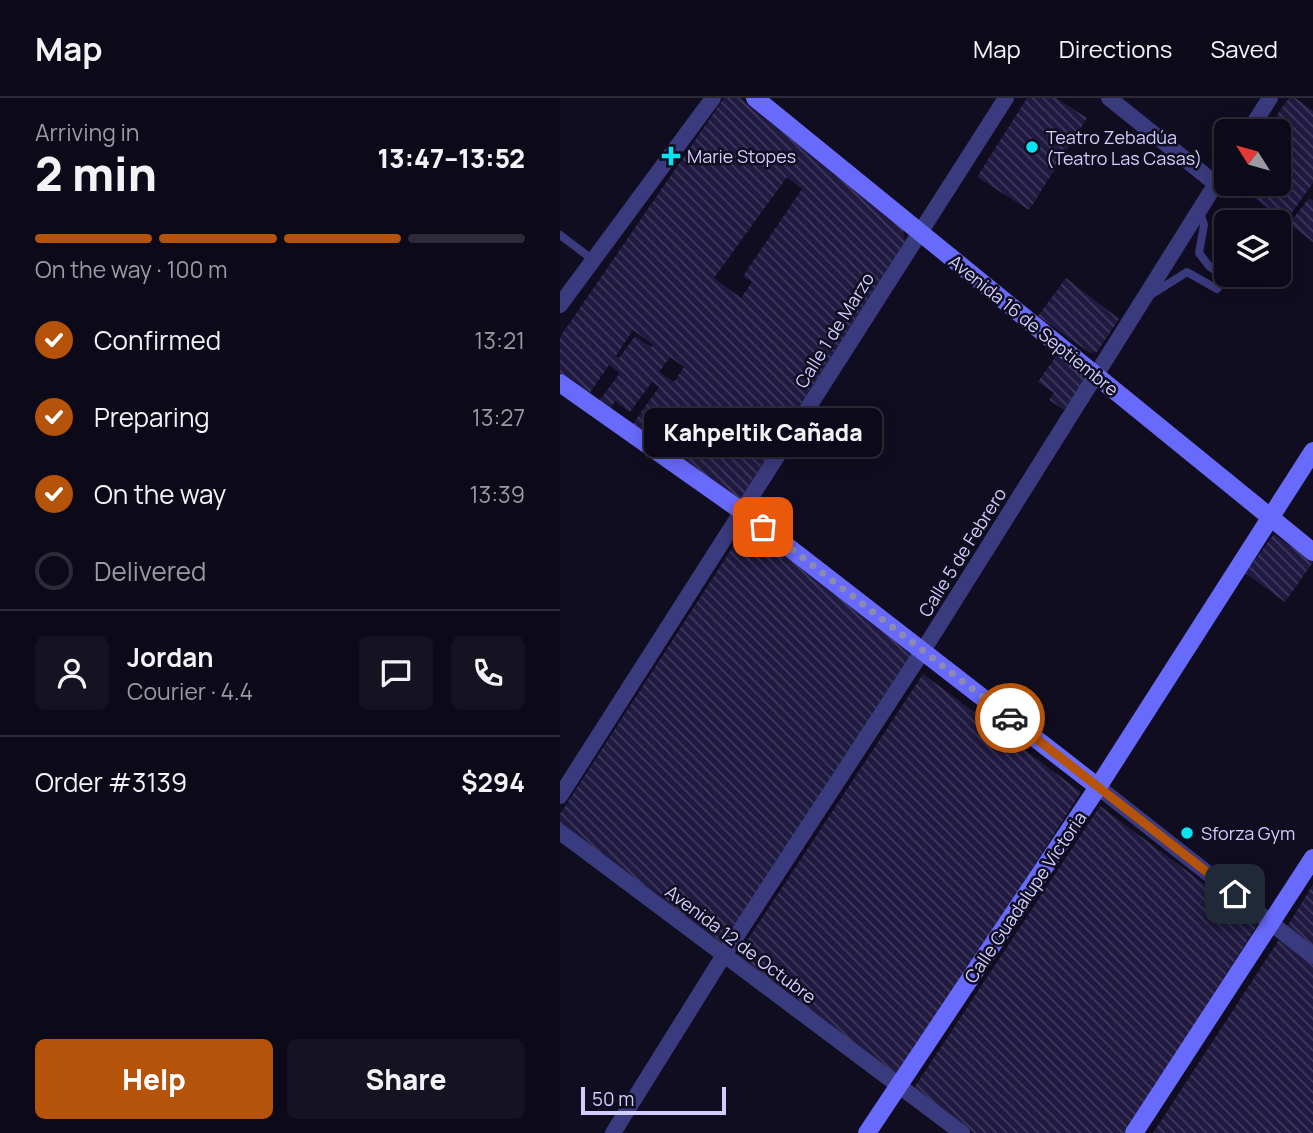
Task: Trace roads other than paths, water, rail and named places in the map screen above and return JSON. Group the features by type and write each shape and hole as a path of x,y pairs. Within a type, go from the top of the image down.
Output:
{"main road":[{"name":"Avenida 16 de Septiembre","path":"755,98 1313,552"},
{"path":"560,383 743,512 924,649 1098,788"},
{"name":"Calle Guadalupe Victoria","path":"867,1133 1098,788 1313,451"},
{"path":"1134,1133 1313,858"}],"street":[{"path":"560,305 713,98"},
{"name":"Calle 1 de Marzo","path":"560,796 1006,98"},
{"path":"1109,98 1214,182"},
{"path":"1257,119 1270,98"},
{"name":"Calle 5 de Febrero","path":"613,1133 724,955 924,649 1214,187"},
{"path":"1098,788 1313,956"},
{"name":"Avenida 12 de Octubre","path":"560,832 962,1133"}],"lane":[{"path":"1142,302 1187,272 1217,289 1225,278 1199,254 1204,225 1199,210"},
{"path":"560,235 592,259"}],"place":[{"name":"Teatro Zebadúa (Teatro Las Casas)","path":"1032,147"},
{"name":"Marie Stopes","path":"671,156"},
{"name":"Kahpeltik Cañada","path":"763,527"},
{"name":"Sforza Gym","path":"1187,833"}]}
